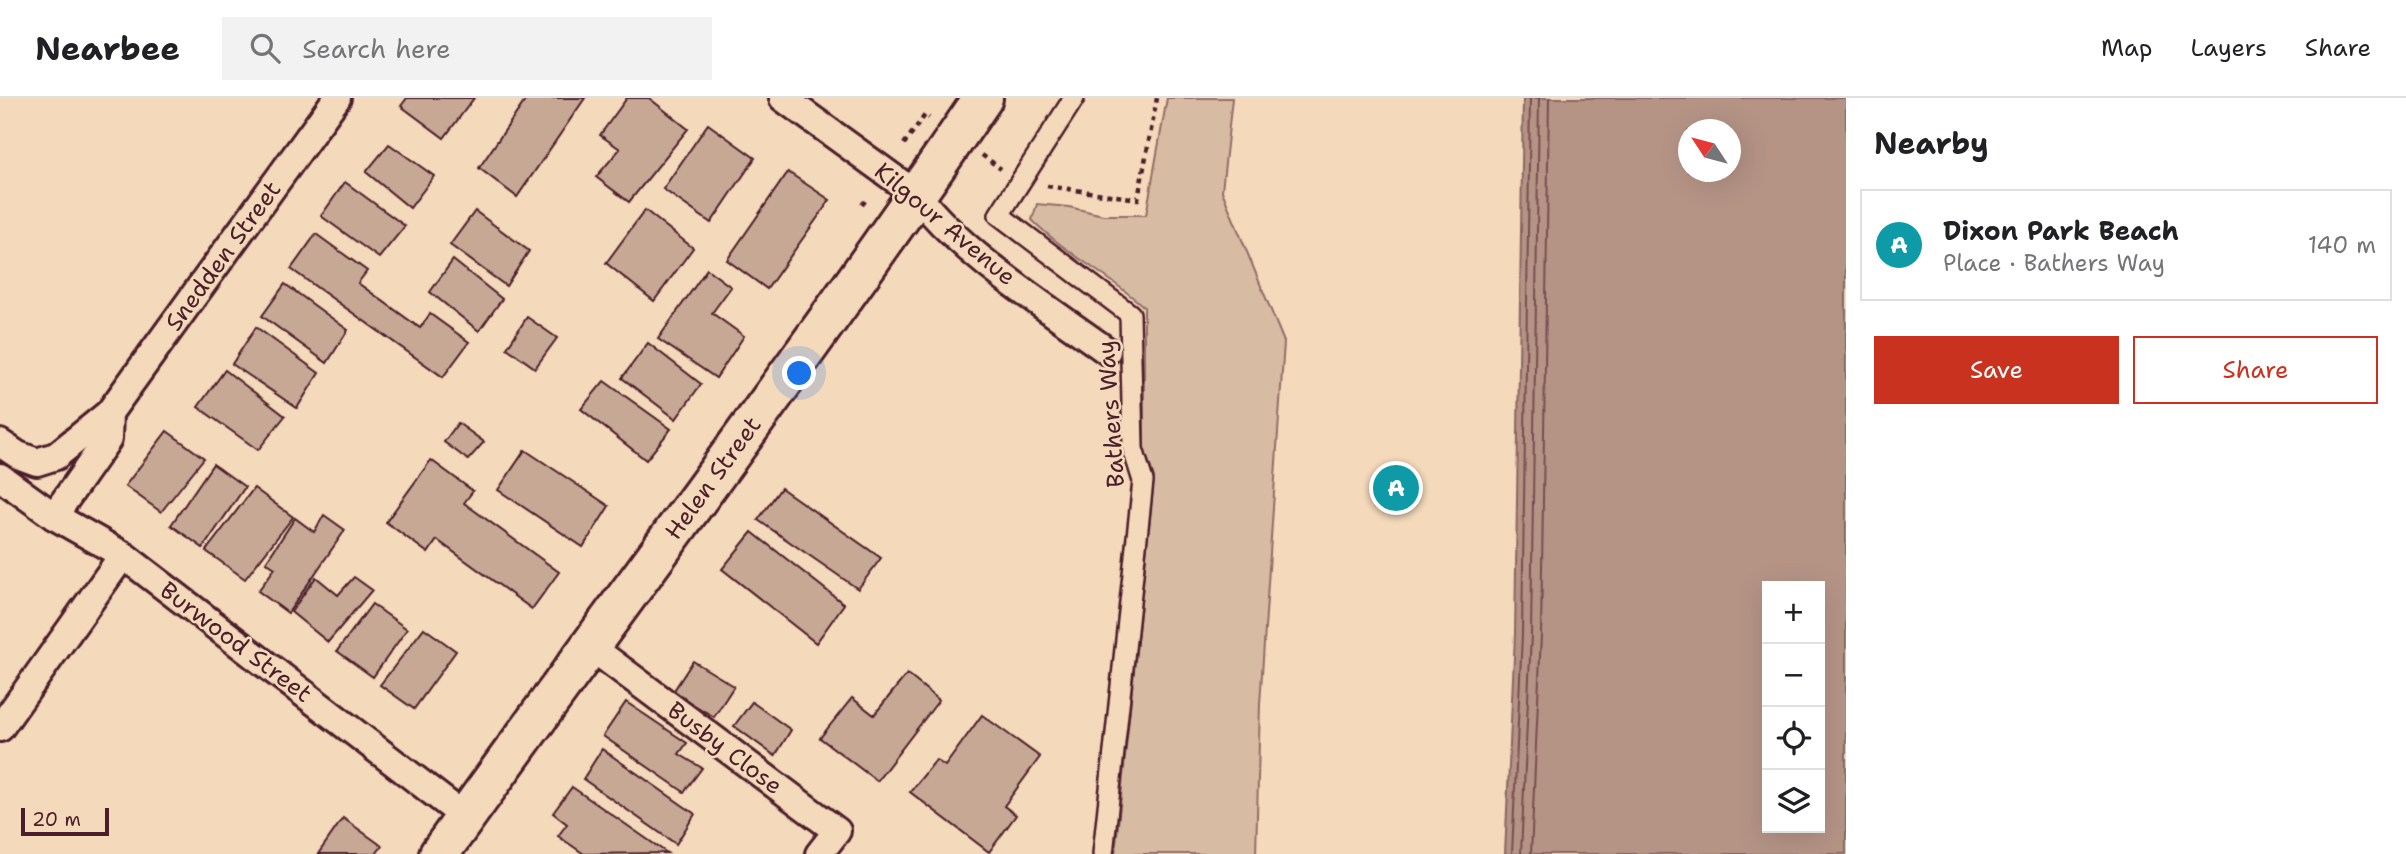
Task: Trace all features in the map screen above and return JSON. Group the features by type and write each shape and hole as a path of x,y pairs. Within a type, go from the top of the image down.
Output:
{"main road":[{"name":"Helen Street","path":"439,854 917,195 983,98"}],"street":[{"name":"Snedden Street","path":"0,443 18,455 37,461 55,456 109,413 337,98"},
{"name":"Kilgour Avenue","path":"783,98 917,195 933,215 979,257 1107,351"},
{"name":"Bathers Way","path":"1074,98 999,215 1130,314 1133,449 1143,481 1103,854"},
{"name":"Snedden Street","path":"54,516 108,439 109,413"},
{"name":"Burwood Street","path":"0,477 54,516 123,555 466,817"},
{"path":"0,728 123,555"},
{"name":"Busby Close","path":"591,647 836,831 819,854"}],"path":[{"path":"1020,183 1138,199 1157,98"},
{"path":"904,144 925,115"},
{"path":"862,205 868,197"}],"shaded area":[{"path":"1167,98 1232,98 1222,191 1284,342 1260,704 1256,854 1115,854 1154,477 1144,449 1144,307 1032,220 1037,204 1069,207 1103,215 1146,215"}],"water":[{"path":"1523,98 1846,98 1846,854 1505,854 1515,634"}],"building":[{"path":"407,98 474,98 444,138 401,106"},
{"path":"527,98 585,98 517,197 479,168"},
{"path":"627,98 649,98 688,129 629,202 596,177 620,149 600,135"},
{"path":"708,124 755,158 711,223 663,189"},
{"path":"389,144 434,176 410,208 366,172"},
{"path":"788,172 830,200 767,289 727,260"},
{"path":"345,182 405,226 379,258 321,216"},
{"path":"645,210 693,248 654,301 606,263"},
{"path":"475,211 529,251 506,286 450,245"},
{"path":"316,234 367,271 358,283 420,328 430,314 469,342 443,377 291,269"},
{"path":"453,260 502,299 479,331 430,292"},
{"path":"707,269 731,287 712,313 744,336 716,378 658,339"},
{"path":"285,284 348,330 327,363 262,316"},
{"path":"527,317 557,338 535,368 507,348"},
{"path":"256,327 319,373 297,408 232,364"},
{"path":"648,343 701,384 676,419 622,378"},
{"path":"225,370 285,416 258,450 198,407"},
{"path":"604,381 671,429 646,460 581,409"},
{"path":"458,423 484,442 468,460 444,442"},
{"path":"167,431 204,458 161,512 125,486"},
{"path":"525,450 609,506 583,547 498,490"},
{"path":"431,460 473,491 464,503 559,572 532,609 437,540 428,553 386,522"},
{"path":"213,464 245,487 203,548 171,525"},
{"path":"254,488 293,517 245,579 206,551"},
{"path":"781,488 881,558 858,589 758,520"},
{"path":"324,515 345,530 288,613 258,591 275,568 266,562 295,518 314,532"},
{"path":"752,532 844,604 816,643 722,569"},
{"path":"316,577 338,595 354,577 372,590 328,642 291,612"},
{"path":"372,604 407,629 373,677 337,651"},
{"path":"424,628 456,651 414,709 380,685"},
{"path":"693,661 734,686 714,717 673,692"},
{"path":"907,674 939,700 877,781 820,738 852,698 874,715"},
{"path":"626,702 687,743 679,754 702,768 684,792 603,736"},
{"path":"752,702 791,730 775,756 734,726"},
{"path":"982,715 1040,757 1004,806 1016,815 989,852 910,792 936,760 945,766"},
{"path":"602,749 695,814 676,844 583,779"},
{"path":"572,787 667,853 584,854 558,836 567,824 553,813"},
{"path":"343,818 382,846 376,854 318,854"}],"place":[{"name":"Dixon Park Beach","path":"1396,488"}]}
